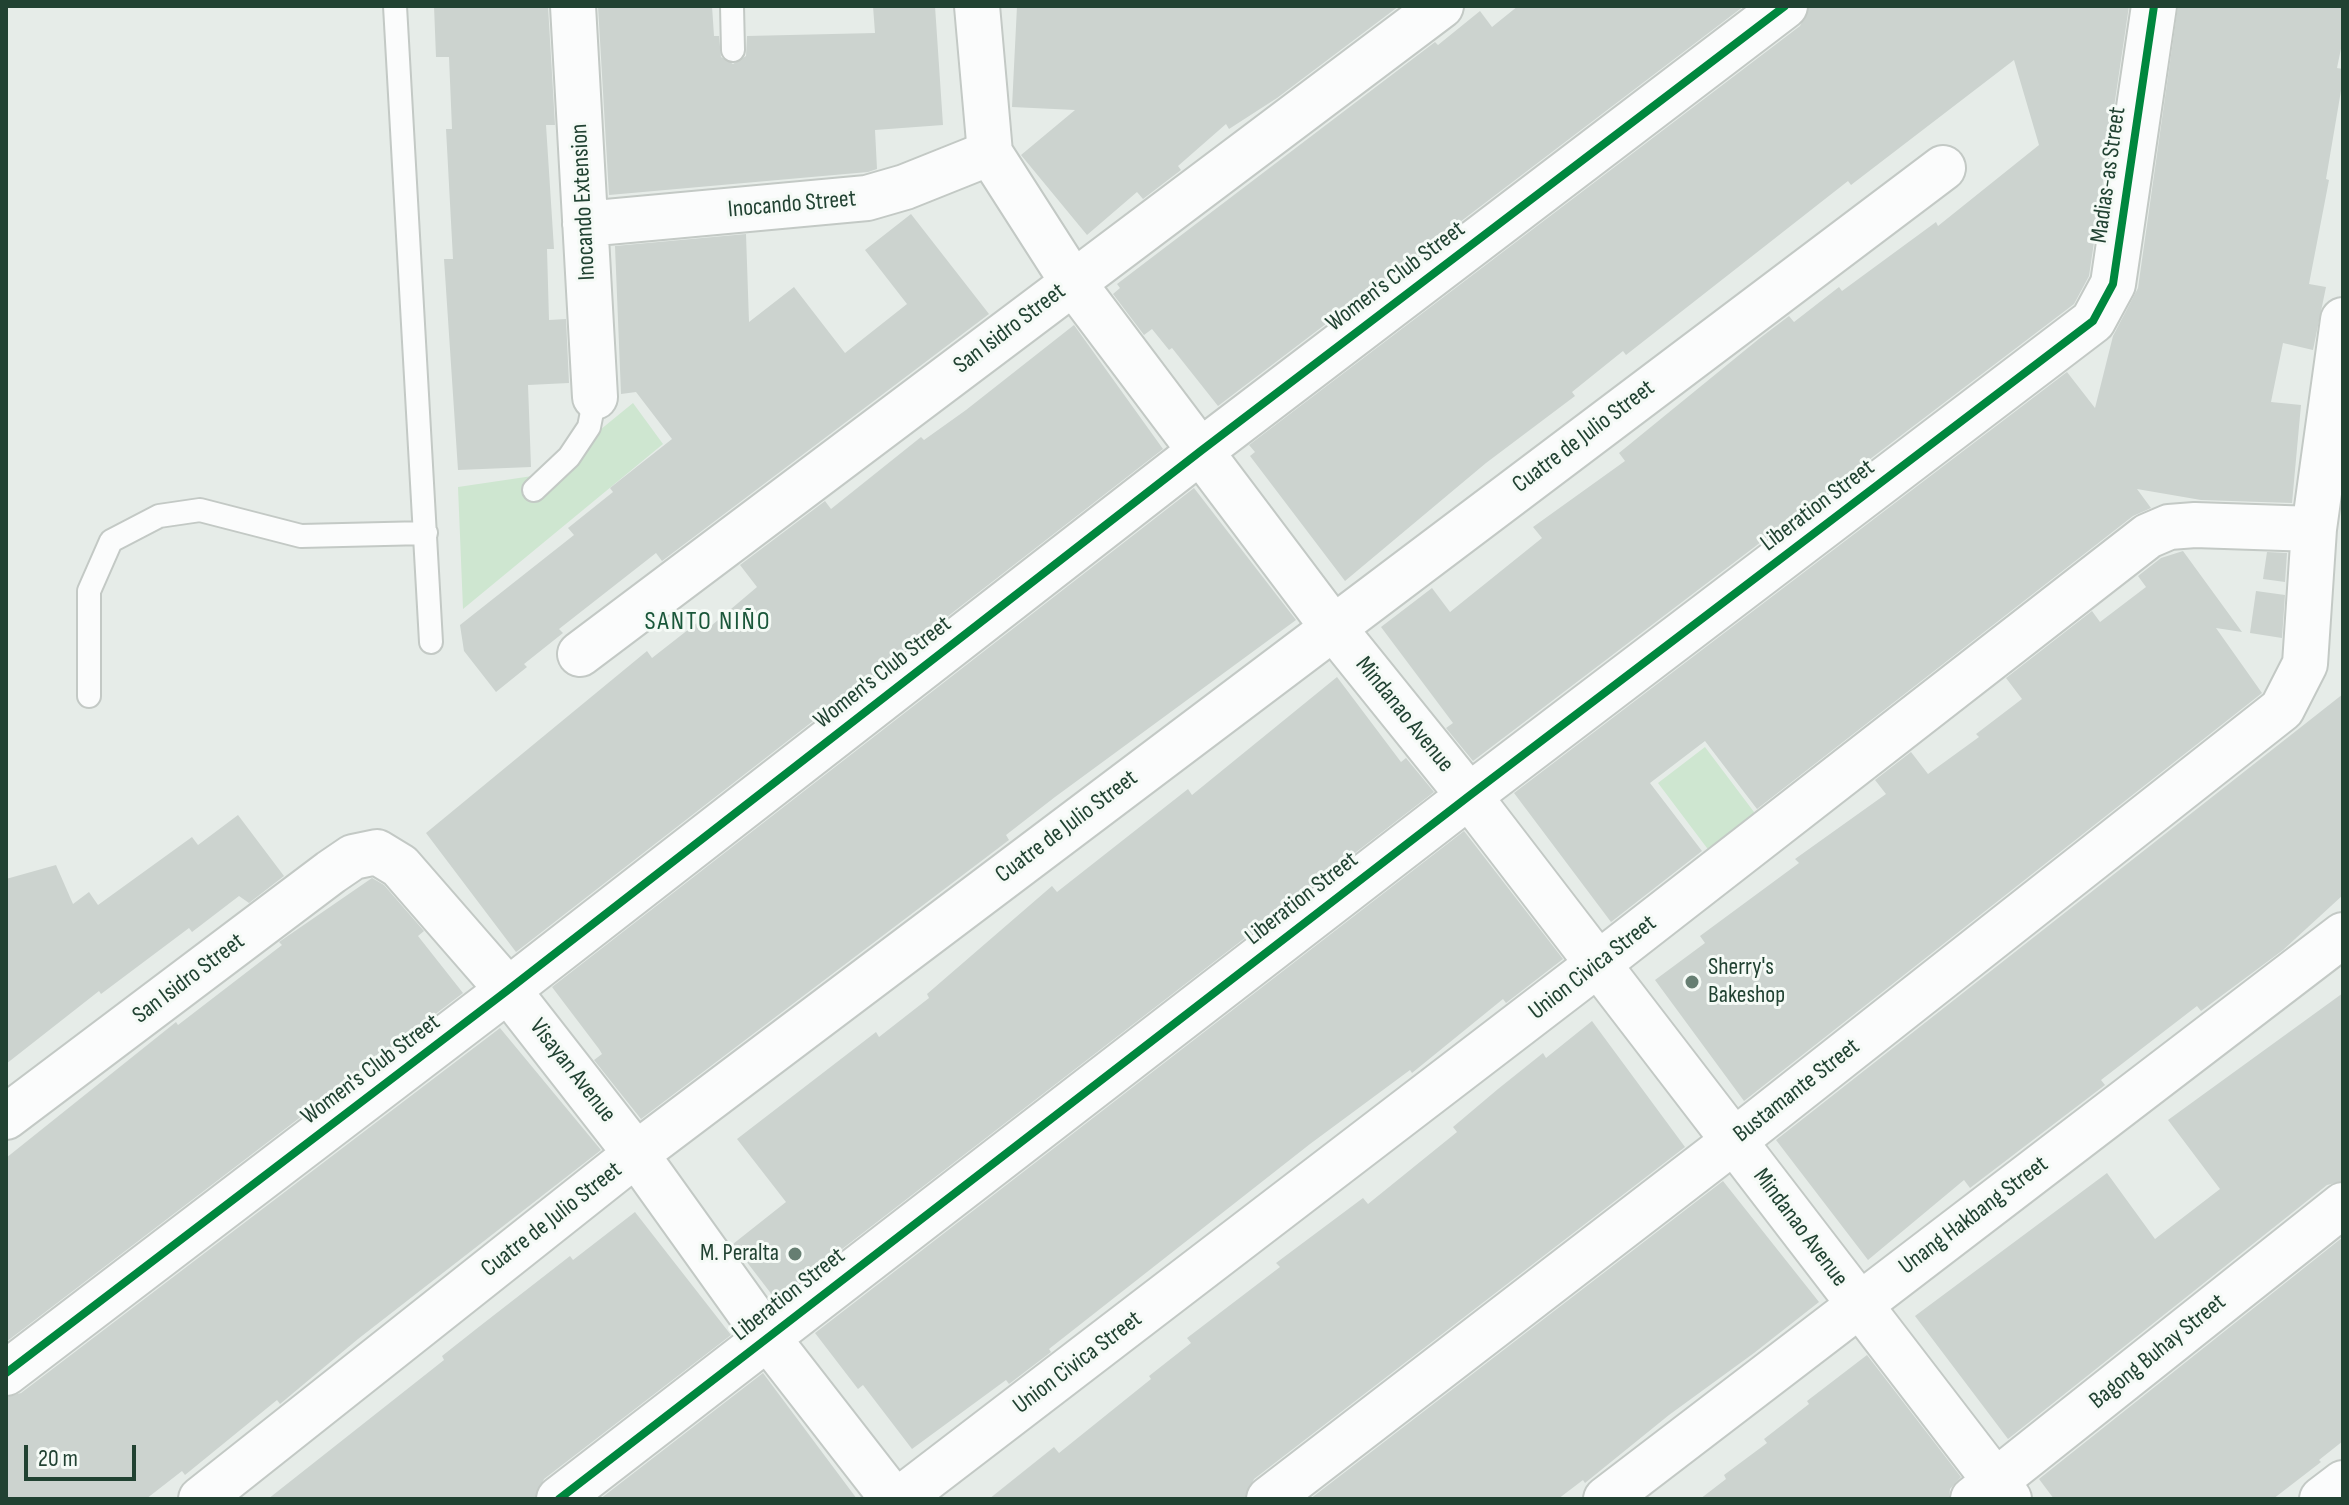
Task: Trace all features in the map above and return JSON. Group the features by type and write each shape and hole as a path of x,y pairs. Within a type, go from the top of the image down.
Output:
{"street":[{"name":"Inocando Extension","path":"573,6 595,397"},
{"name":"Mindanao Avenue","path":"977,6 990,153 1072,281 1332,626 1469,796 1859,1303 1993,1493"},
{"name":"San Isidro Street","path":"580,654 1441,6"},
{"name":"Women's Club Street","path":"6,1373 508,990 1202,450 1785,6"},
{"name":"Madias-as Street","path":"2074,337 2101,312 2113,284 2154,6"},
{"name":"Inocando Street","path":"585,224 867,198 990,153"},
{"name":"Cuatre de Julio Street","path":"201,1499 636,1154 1943,168"},
{"path":"2314,529 2343,320"},
{"name":"Liberation Street","path":"559,1499 1469,796 2074,337"},
{"name":"Union Civica Street","path":"900,1499 1598,964 2148,536 2169,527 2195,525 2314,529"},
{"name":"Bustamante Street","path":"1269,1499 1734,1141 2282,709 2305,664 2314,529"},
{"name":"San Isidro Street","path":"6,1117 331,872 353,857 377,852"},
{"name":"Visayan Avenue","path":"377,852 400,866 508,990 636,1154 767,1337 893,1499"},
{"name":"Unang Hakbang Street","path":"1606,1499 2343,935"},
{"name":"Bagong Buhay Street","path":"1993,1493 2343,1205"},
{"path":"2322,1499 2343,1483"}],"lane":[{"path":"395,6 431,642"},
{"path":"732,6 733,50"},
{"path":"534,490 569,457 589,427 595,397"},
{"path":"89,696 89,591 111,541 159,516 200,510 301,536 426,533"}],"green space":[{"path":"633,403 663,444 463,609 458,487 546,474"},
{"path":"1705,747 1757,816 1710,852 1658,783"}],"building":[{"path":"434,6 548,6 555,125 546,125 554,249 547,249 549,320 566,319 569,383 528,385 531,467 458,470 444,259 453,259 446,129 452,129 449,57 436,57"},
{"path":"598,6 712,6 714,36 719,36 721,57 733,64 746,56 747,36 875,33 873,6 935,6 943,125 875,130 877,169 868,172 609,195"},
{"path":"1017,6 1399,6 1277,98 1229,129 1226,124 1178,166 1181,170 1143,199 1137,192 1087,235 1021,155 1075,110 1012,107"},
{"path":"1518,6 1744,6 1218,406 1172,348 1169,350 1152,329 1144,335 1113,294 1120,288 1117,284 1435,42 1438,45 1480,11 1492,27"},
{"path":"1809,6 2129,6 2089,276 2074,304 1473,761 1446,728 1453,723 1381,627 1432,588 1450,612 1542,538 1533,527 1625,461 1619,453 1760,338 1789,316 1794,322 1839,287 1842,291 1936,222 1938,226 2039,145 2014,60 1851,185 1848,181 1626,355 1623,351 1572,392 1575,396 1486,463 1345,581 1250,456 1255,452 1249,445 1800,26"},
{"path":"2178,6 2343,6 2343,39 2337,68 2343,69 2343,79 2326,179 2329,180 2309,284 2326,287 2313,350 2283,343 2271,402 2301,405 2292,503 2201,500 2137,489 2151,508 2133,516 1757,809 1705,741 1650,783 1702,851 1611,922 1514,793 2067,372 2095,408 2113,336 2138,288"},
{"path":"911,214 989,314 662,561 656,553 559,629 563,633 524,664 527,667 496,692 464,651 460,625 574,535 568,528 613,492 610,488 672,439 636,392 621,394 615,246 746,234 749,322 794,287 845,353 907,304 865,250"},
{"path":"1074,325 1163,449 516,952 426,833 647,651 652,658 698,622 705,631 757,587 740,565 825,501 831,509 921,437 924,440 966,410"},
{"path":"1194,488 1296,620 1055,797 1006,835 1009,840 641,1119 594,1060 602,1054 552,987"},
{"path":"2183,551 2242,632 2216,628 2262,693 1744,1101 1655,980 1705,943 1700,936 1799,863 1795,859 1886,794 1875,780 1911,752 1928,774 1979,737 1976,734 2022,699 2006,678 2092,611 2100,622 2146,587 2138,576 2161,558"},
{"path":"2267,552 2287,553 2285,582 2263,579"},
{"path":"2256,591 2285,595 2282,638 2250,633"},
{"path":"1337,677 1401,762 1406,758 1434,792 776,1300 733,1244 786,1202 737,1139 876,1032 879,1037 929,998 927,994 1052,886 1057,892 1188,789 1192,795"},
{"path":"2343,694 2343,895 2283,950 2201,1011 2197,1006 2101,1080 2105,1085 1970,1188 1964,1180 1868,1260 1776,1140"},
{"path":"238,815 284,876 249,903 239,896 192,932 189,928 101,994 99,991 6,1064 6,879 56,865 73,904 89,892 98,905 192,837 198,845"},
{"path":"1464,831 1563,959 1506,1003 1503,999 1412,1073 1410,1070 1310,1144 1049,1349 1051,1352 1009,1384 1006,1380 912,1449 863,1385 858,1389 815,1333"},
{"path":"372,878 384,885 424,931 418,936 463,993 6,1342 6,1158 176,1022 178,1025 282,945 279,942"},
{"path":"2343,993 2343,1181 2327,1185 2008,1439 1915,1316 2107,1173 2155,1239 2220,1189 2168,1120"},
{"path":"1592,1021 1685,1147 1254,1479 1245,1499 989,1499 1054,1447 1059,1453 1151,1379 1149,1376 1191,1343 1187,1338 1280,1267 1276,1263 1363,1198 1368,1204 1457,1132 1453,1127 1498,1089 1543,1053 1546,1058"},
{"path":"500,1028 601,1150 358,1339 280,1404 277,1400 185,1475 182,1471 146,1499 6,1499 6,1397 21,1393"},
{"path":"1723,1181 1819,1302 1754,1353 1669,1415 1585,1483 1583,1480 1558,1499 1310,1499"},
{"path":"635,1212 731,1335 544,1479 535,1499 268,1499 444,1360 442,1356 480,1326 570,1256 573,1260"},
{"path":"2343,1237 2343,1441 2319,1460 2321,1462 2273,1499 2054,1499 2039,1479"},
{"path":"1867,1355 1961,1477 1950,1489 1949,1499 1700,1499 1726,1479 1724,1475 1767,1443 1764,1439 1809,1404 1807,1401"},
{"path":"763,1373 857,1499 600,1499"}],"cycle path":[{"path":"6,1373 508,990 1202,450 1785,6"},
{"path":"559,1499 1469,796 2093,321 2113,284 2154,6"}],"place":[{"name":"Sherry's Bakeshop","path":"1692,982"},
{"name":"M. Peralta","path":"795,1254"}],"district":[{"name":"SANTO NIÑO","path":"708,622"}]}
